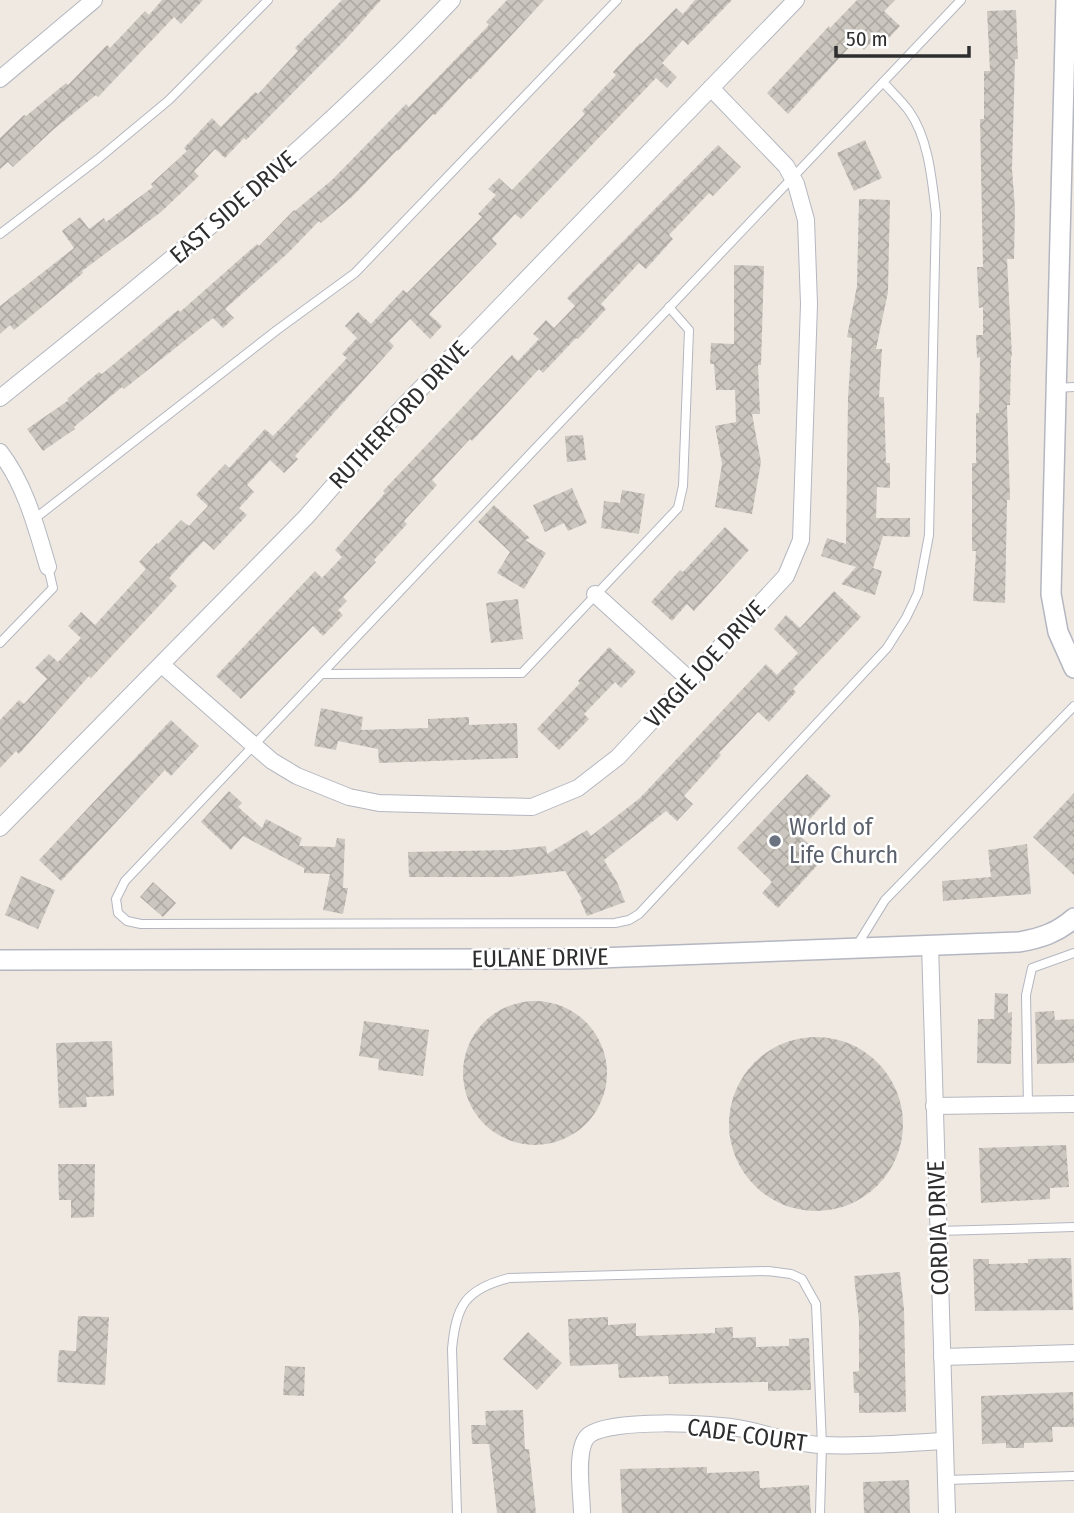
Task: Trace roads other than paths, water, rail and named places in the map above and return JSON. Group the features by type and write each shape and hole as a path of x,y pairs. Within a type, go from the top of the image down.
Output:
{"street":[{"path":"0,79 94,0"},
{"name":"EAST SIDE DRIVE","path":"0,398 174,259 313,137 398,57 452,0"},
{"name":"RUTHERFORD DRIVE","path":"0,828 306,517 399,411 796,0"},
{"path":"1066,0 1069,117 1065,387 1051,594 1058,632 1074,668"},
{"name":"VIRGIE JOE DRIVE","path":"162,665 272,761 298,776 349,797 379,803 532,807 579,788 618,757 691,681 786,576 801,540 809,304 806,220 796,184 786,166 711,88"},
{"path":"0,452 12,468 48,567"},
{"path":"595,594 691,681"},
{"name":"EULANE DRIVE","path":"0,960 572,959 1019,942 1041,938 1062,929 1074,918"},
{"name":"CORDIA DRIVE","path":"930,944 947,1513"},
{"path":"934,1106 1074,1104"},
{"path":"942,1357 1074,1353"},
{"name":"CADE COURT","path":"582,1513 580,1466 584,1441 590,1434 609,1427 633,1424 712,1425 743,1429 793,1443 822,1445 944,1441"}],"lane":[{"path":"0,234 98,159 169,100 268,0"},
{"path":"33,520 277,330 355,273 617,0"},
{"path":"883,82 910,112 922,137 936,214 929,535 918,593 887,648 639,914 629,920 615,923 141,924 127,921 118,913 116,899 125,881 255,746 668,307 961,0"},
{"path":"323,674 522,673 678,508 683,486 690,330 668,307"},
{"path":"0,643 53,588 48,567"},
{"path":"856,947 885,900 1074,706"},
{"path":"1028,1105 1028,979 1032,968 1039,964 1074,953"},
{"path":"938,1231 1074,1227"},
{"path":"457,1513 452,1349 454,1326 458,1310 480,1288 509,1278 768,1271 791,1274 802,1279 816,1304 822,1445 820,1513"},
{"path":"946,1480 1074,1476"}],"place":[{"name":"World of Life Church","path":"775,841"}]}
